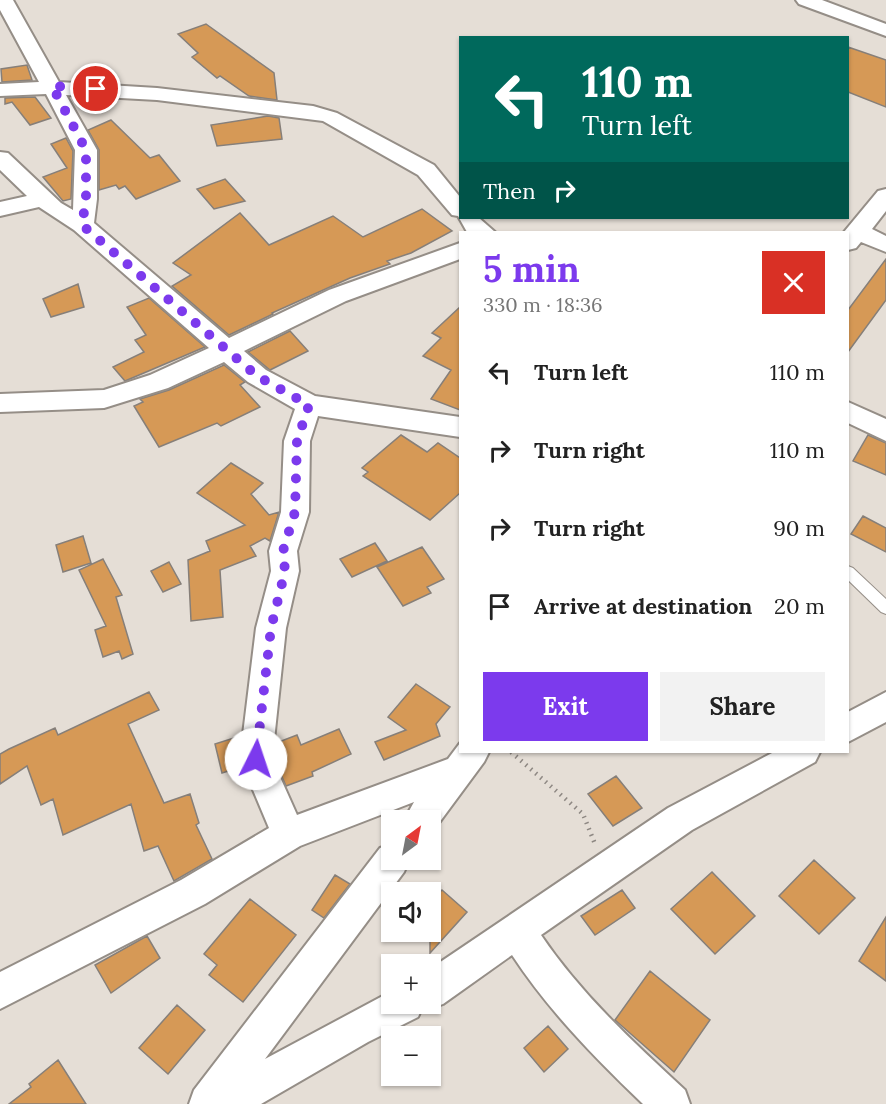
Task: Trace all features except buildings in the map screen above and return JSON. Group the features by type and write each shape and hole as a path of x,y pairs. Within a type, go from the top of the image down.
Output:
{"street":[{"path":"4,0 25,34 34,59 52,86 86,150 86,199 82,225"},
{"path":"805,0 886,30"},
{"path":"0,90 52,86 188,97 314,112 330,117 426,170 459,209"},
{"path":"0,158 43,199 66,218 82,225 257,376 309,405 459,427"},
{"path":"886,196 853,237 886,245"},
{"path":"0,209 43,199"},
{"path":"469,219 476,229 481,231"},
{"path":"0,403 22,399 56,403 104,399 181,372 322,302 409,272 459,250"},
{"path":"289,834 266,788 256,759 271,628 285,571 283,551 295,512 297,441 309,405"},
{"path":"849,412 886,431"},
{"path":"849,727 886,706"},
{"path":"441,983 680,819 802,753"},
{"path":"0,991 193,892 289,834 466,761"},
{"path":"429,810 466,761"},
{"path":"208,1104 384,870"},
{"path":"517,931 555,986 602,1037 671,1104"},
{"path":"224,1104 385,1014"}],"lane":[{"path":"849,573 886,608"}],"path":[{"path":"512,753 584,814 605,870"}],"route":[{"path":"96,89 52,86 86,150 86,199 82,225 257,376 309,405 297,441 295,512 283,551 285,571 271,628 256,759"}]}
